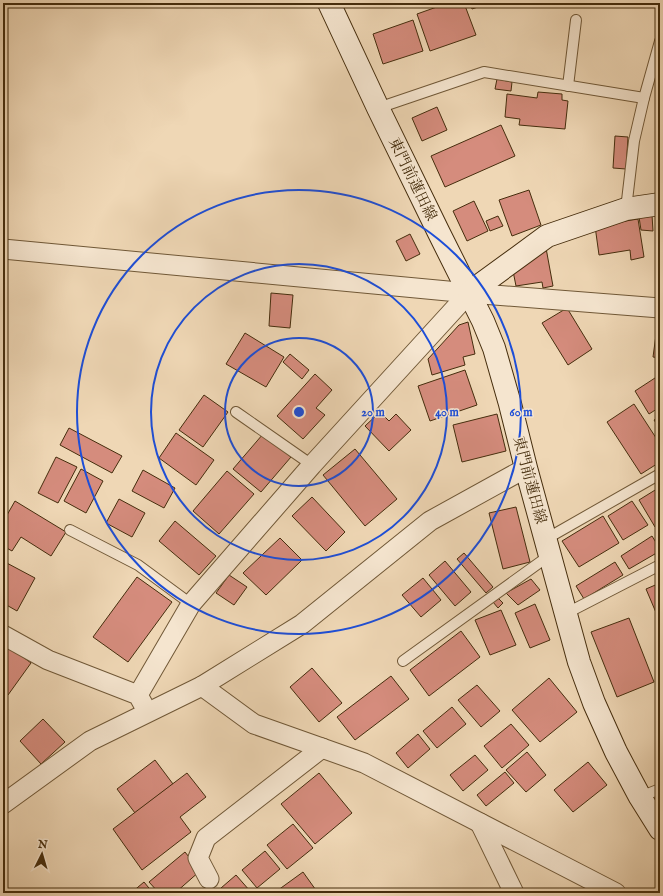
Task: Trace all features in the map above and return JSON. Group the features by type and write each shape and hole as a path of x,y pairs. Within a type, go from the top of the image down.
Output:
{"main road":[{"name":"東門前蓮田線","path":"329,3 435,226 483,321 494,348 579,662 594,703 616,752 640,797 660,829"},
{"path":"469,293 547,236 626,209 660,204"}],"street":[{"path":"3,249 469,293 660,308"},
{"path":"138,694 191,604 312,465 469,293"},
{"path":"3,804 90,741 202,686 302,624 430,521 526,468"},
{"path":"3,636 48,660 138,694 148,712"},
{"path":"202,686 254,724 364,763 616,893"},
{"path":"209,879 198,858 206,838 322,748"},
{"path":"480,823 514,893"}],"lane":[{"path":"568,86 576,20"},
{"path":"626,209 634,141 660,41"},
{"path":"378,108 484,72 644,98"},
{"path":"236,412 312,465"},
{"path":"403,661 548,547 660,474"},
{"path":"70,530 138,565 191,604"},
{"path":"565,614 660,565"},
{"path":"640,797 660,789"}],"building":[{"path":"448,3 464,3 476,35 430,51 417,14"},
{"path":"470,3 490,3 472,9"},
{"path":"413,20 423,51 383,64 373,34"},
{"path":"497,79 512,82 511,91 495,89"},
{"path":"538,92 562,94 562,100 568,101 565,129 519,125 520,119 505,117 507,94 537,98"},
{"path":"437,107 447,130 422,141 412,118"},
{"path":"501,125 515,156 445,187 431,156"},
{"path":"615,136 628,137 626,169 613,168"},
{"path":"529,190 541,225 512,236 499,200"},
{"path":"474,201 488,231 467,241 453,211"},
{"path":"652,215 653,231 641,230 639,217"},
{"path":"498,216 503,226 490,231 486,221"},
{"path":"638,219 644,257 631,260 630,250 599,255 595,226"},
{"path":"410,234 420,254 406,261 396,241"},
{"path":"546,248 553,286 543,288 542,282 516,286 513,271"},
{"path":"271,293 293,295 290,328 269,326"},
{"path":"567,308 592,349 568,365 542,323"},
{"path":"658,320 660,320 660,358 653,357"},
{"path":"468,322 475,354 463,357 465,365 432,375 428,359 459,325"},
{"path":"245,333 284,357 266,387 226,364"},
{"path":"290,354 309,370 302,379 283,362"},
{"path":"465,370 477,405 430,421 418,386"},
{"path":"315,374 332,390 316,408 325,415 303,439 277,416"},
{"path":"658,376 660,379 660,407 649,414 635,391"},
{"path":"204,395 228,412 203,447 179,430"},
{"path":"634,404 660,444 660,462 641,474 607,422"},
{"path":"380,412 389,421 396,414 411,430 389,451 365,426"},
{"path":"497,414 506,451 462,462 453,425"},
{"path":"660,416 660,429 654,420"},
{"path":"69,428 122,456 112,473 60,445"},
{"path":"176,433 214,460 196,485 159,458"},
{"path":"263,434 291,457 261,492 233,469"},
{"path":"355,449 397,499 365,526 323,475"},
{"path":"56,457 77,467 58,503 38,493"},
{"path":"81,469 103,481 86,513 64,501"},
{"path":"143,470 175,488 164,508 132,491"},
{"path":"227,471 254,494 219,534 193,511"},
{"path":"660,487 660,524 655,527 639,500"},
{"path":"312,497 345,532 326,551 292,516"},
{"path":"119,499 145,513 132,537 106,523"},
{"path":"15,501 66,532 51,556 21,537 12,551 3,546 3,522"},
{"path":"632,501 648,525 623,540 608,516"},
{"path":"516,507 530,562 503,569 489,513"},
{"path":"603,516 619,543 579,567 562,541"},
{"path":"175,521 216,556 199,575 159,541"},
{"path":"652,536 660,551 629,569 621,556"},
{"path":"280,538 302,560 266,595 243,573"},
{"path":"464,553 493,587 486,593 457,559"},
{"path":"3,561 35,578 17,611 3,603"},
{"path":"445,561 471,592 455,606 429,575"},
{"path":"615,562 623,575 584,599 576,586"},
{"path":"229,575 247,587 234,605 216,593"},
{"path":"137,577 172,602 128,662 93,637"},
{"path":"423,578 441,600 421,617 402,595"},
{"path":"531,579 540,590 518,605 506,593"},
{"path":"660,583 660,622 646,589"},
{"path":"498,598 503,603 498,608 493,602"},
{"path":"535,604 550,640 530,648 515,613"},
{"path":"501,610 516,645 490,655 475,620"},
{"path":"629,618 654,682 617,697 591,632"},
{"path":"461,631 480,657 429,696 410,670"},
{"path":"3,642 31,663 8,695 3,691"},
{"path":"312,668 342,703 319,722 290,687"},
{"path":"391,676 409,699 355,740 337,717"},
{"path":"549,678 577,712 540,742 512,710"},
{"path":"477,685 500,711 481,727 458,700"},
{"path":"452,707 466,724 437,748 423,731"},
{"path":"43,719 65,742 41,764 20,741"},
{"path":"511,724 529,745 502,768 484,746"},
{"path":"660,730 660,742 656,732"},
{"path":"418,734 430,749 408,768 396,753"},
{"path":"527,752 546,775 526,792 506,770"},
{"path":"475,755 488,770 463,791 450,775"},
{"path":"155,760 173,784 135,813 117,789"},
{"path":"588,762 607,785 573,812 554,790"},
{"path":"505,772 514,783 486,806 477,795"},
{"path":"187,773 206,797 180,817 191,832 142,870 113,829"},
{"path":"319,773 352,813 315,844 281,804"},
{"path":"293,824 313,848 287,869 267,845"},
{"path":"265,851 280,869 257,888 242,870"},
{"path":"185,852 200,871 175,893 159,893 149,882"},
{"path":"303,872 318,893 274,893"},
{"path":"236,875 250,891 248,893 225,893 221,888"},
{"path":"144,882 153,893 131,893"},
{"path":"211,886 217,893 202,893"}]}
